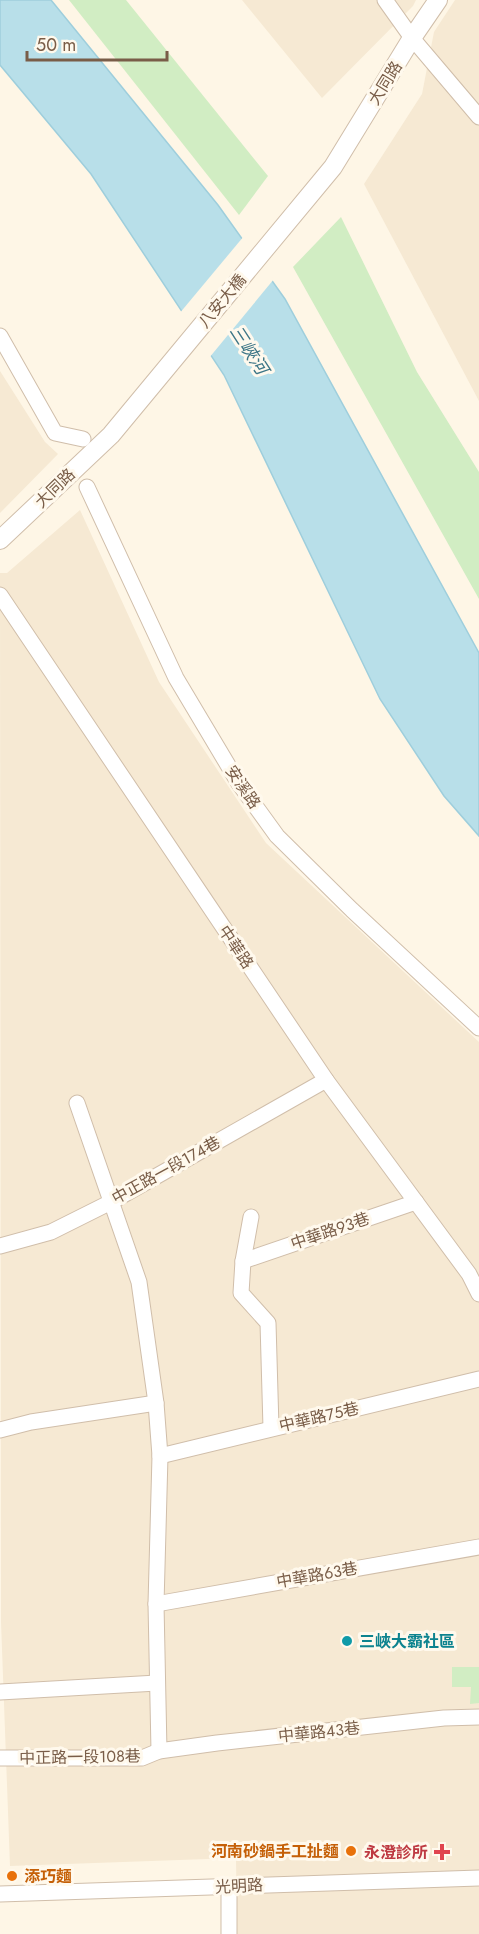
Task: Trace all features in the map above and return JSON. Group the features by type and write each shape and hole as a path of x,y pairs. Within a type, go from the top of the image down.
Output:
{"street":[{"path":"385,0 412,38 479,117"},
{"name":"大同路","path":"333,167 438,0"},
{"name":"八安大橋","path":"111,435 333,167"},
{"path":"0,336 55,433 83,439"},
{"name":"大同路","path":"0,540 111,435"},
{"name":"安溪路","path":"87,487 176,678 244,791 277,836 352,910 479,1028"},
{"name":"中華路","path":"0,595 326,1080 469,1274 479,1294"},
{"name":"中正路一段174巷","path":"0,1246 51,1232 111,1202 326,1080"},
{"path":"77,1103 139,1282 156,1403 160,1456 156,1604 159,1751"},
{"name":"中華路93巷","path":"243,1261 417,1202"},
{"path":"251,1217 243,1261 241,1293 268,1323 271,1428"},
{"name":"中華路75巷","path":"160,1456 479,1379"},
{"path":"0,1430 31,1422 156,1403"},
{"name":"中華路63巷","path":"156,1604 479,1547"},
{"path":"0,1692 157,1683"},
{"name":"中華路43巷","path":"159,1751 432,1720 479,1717"},
{"name":"中正路一段108巷","path":"0,1758 142,1758 159,1751"},
{"name":"光明路","path":"0,1894 479,1878"},
{"path":"229,1887 229,1934"}],"shaded area":[{"path":"242,0 416,0 413,6 322,98"},
{"path":"455,0 479,0 479,401 364,184 422,94 434,32"},
{"path":"0,371 45,442 58,454 0,513"},
{"path":"80,510 159,682 266,843 479,1042 479,1934 237,1934 236,1858 10,1866 1,1622 0,573 7,573"}],"green space":[{"path":"69,0 126,0 268,176 239,215"},
{"path":"341,217 417,372 479,472 479,599 293,267"},
{"path":"452,1667 479,1667 479,1703 470,1704 471,1687 452,1687"}],"water":[{"name":"三峽河","path":"0,0 51,0 218,205 285,299 479,653 479,836 444,796 380,699 224,375 91,174 0,65"}],"pier":[{"path":"244,236 274,279 209,358 179,314"}],"place":[{"name":"三峽大霸社區","path":"347,1641"},
{"name":"河南砂鍋手工扯麵","path":"351,1851"},
{"name":"永澄診所","path":"442,1852"},
{"name":"添巧麵","path":"12,1876"}]}
